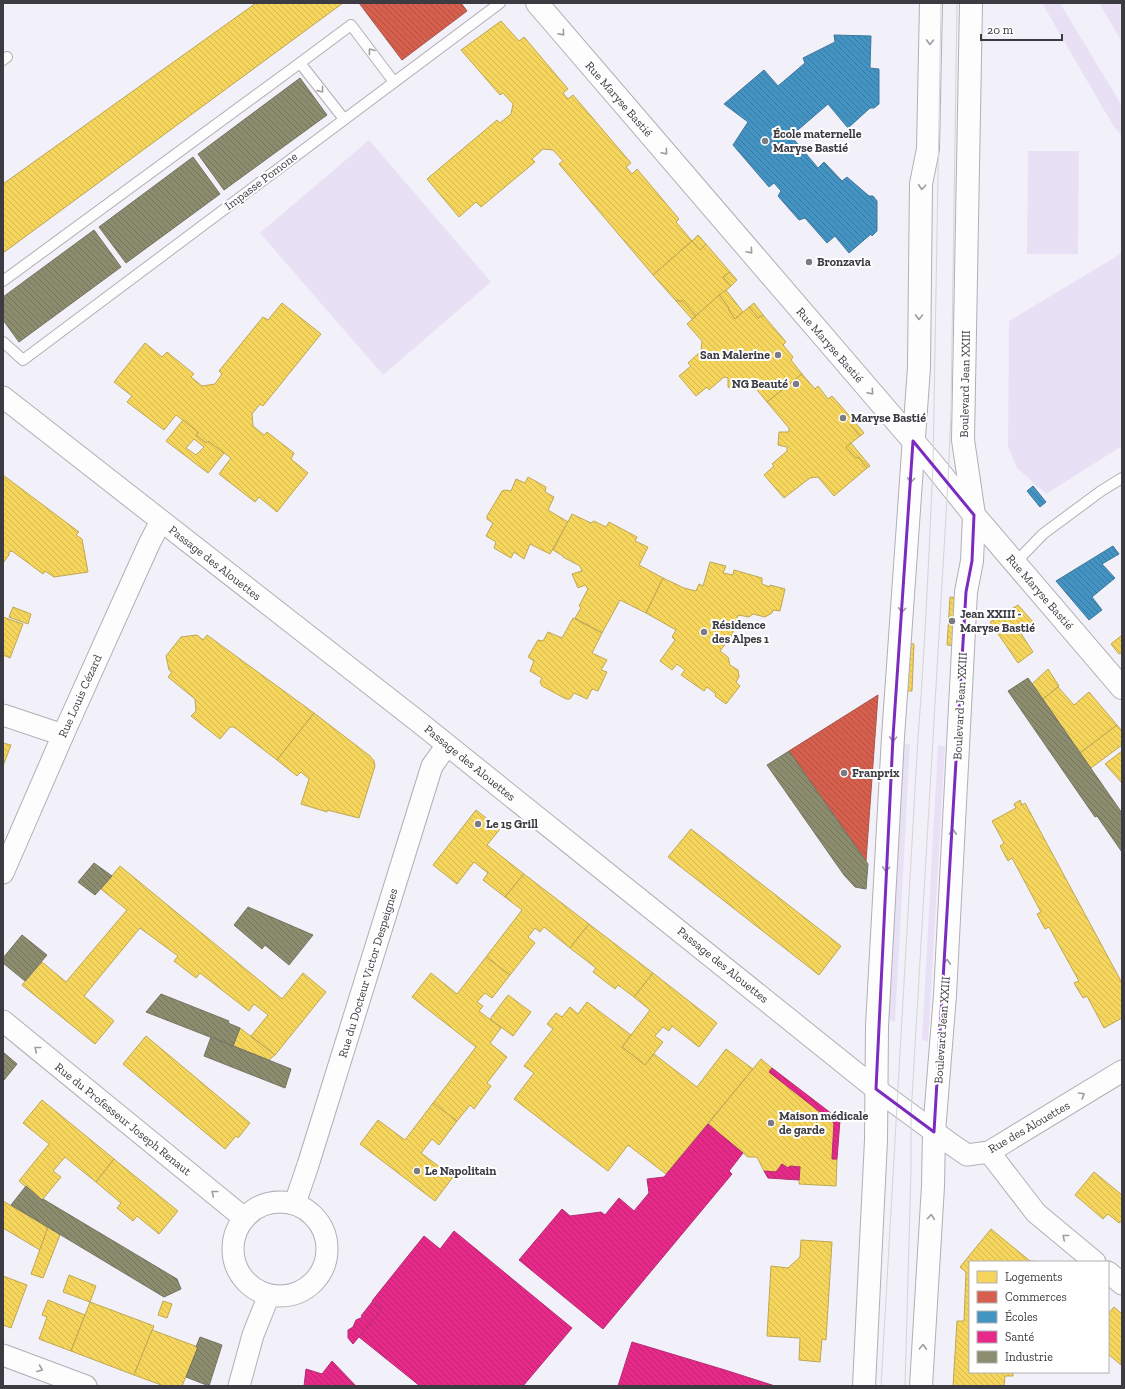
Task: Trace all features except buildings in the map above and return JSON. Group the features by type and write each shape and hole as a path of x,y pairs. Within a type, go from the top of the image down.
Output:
{"main road":[{"name":"Rue Maryse Bastié","path":"537,3 913,441 974,515 1122,688"},
{"path":"864,1386 875,1148 877,1026 893,736 919,367 921,184 928,149 931,3"},
{"name":"Boulevard Jean XXIII","path":"921,1386 933,1186 934,1132 945,995 966,592 972,561 974,515 963,440 971,3"}],"street":[{"name":"Passage des Alouettes","path":"3,397 447,745 876,1089 934,1132"},
{"name":"Rue Louis Cézard","path":"3,873 63,735 149,544 161,521"},
{"path":"3,715 63,735"},
{"name":"Rue du Docteur Victor Despeignes","path":"295,1204 432,766 447,745"},
{"name":"Rue du Professeur Joseph Renaut","path":"3,1021 244,1218"},
{"name":"Rue des Alouettes","path":"934,1132 967,1155 988,1152 1122,1070"},
{"path":"988,1152 1036,1213 1094,1261"},
{"path":"281,1201 295,1204 306,1209 315,1217 322,1227 327,1242 327,1257 322,1272 312,1284 299,1292 284,1296 269,1295 254,1288 242,1278 235,1263 232,1247 236,1232 244,1218 255,1209 267,1203 281,1201"},
{"path":"1109,1273 1122,1284"},
{"path":"239,1386 253,1335 269,1295"},
{"path":"3,1355 86,1386"}],"lane":[{"name":"Impasse Pomone","path":"3,342 23,360 500,3"},
{"path":"3,282 351,25 394,82"},
{"path":"300,63 344,120"},
{"path":"1015,563 1043,534 1100,491 1122,478"}],"highlighted area":[{"path":"913,441 974,515 972,561 966,592 934,1132 876,1089 893,737"}],"shaded area":[{"path":"1042,3 1060,3 1122,106 1122,136 1114,127"},
{"path":"1099,3 1122,3 1122,42"},
{"path":"369,140 491,282 383,375 260,233"},
{"path":"1028,151 1079,151 1078,254 1027,254"},
{"path":"1122,253 1122,446 1046,494 1017,468 1008,447 1009,321"},
{"path":"904,744 910,744 895,1022 888,1019"},
{"path":"938,745 945,746 928,1042 922,1039"}],"tram line":[{"path":"881,1386 925,635 933,464 941,3"},
{"path":"905,1386 911,1115 951,412 957,3"}],"place":[{"name":"École maternelle Maryse Bastié","path":"765,141"},
{"name":"Bronzavia","path":"809,262"},
{"name":"San Malerine","path":"778,355"},
{"name":"NG Beauté","path":"796,384"},
{"name":"Maryse Bastié","path":"843,418"},
{"name":"Jean XXIII - Maryse Bastié","path":"952,621"},
{"name":"Résidence des Alpes 1","path":"704,632"},
{"name":"Franprix","path":"844,773"},
{"name":"Le 15 Grill","path":"478,824"},
{"name":"Maison médicale de garde","path":"771,1123"},
{"name":"Le Napolitain","path":"417,1171"}]}
